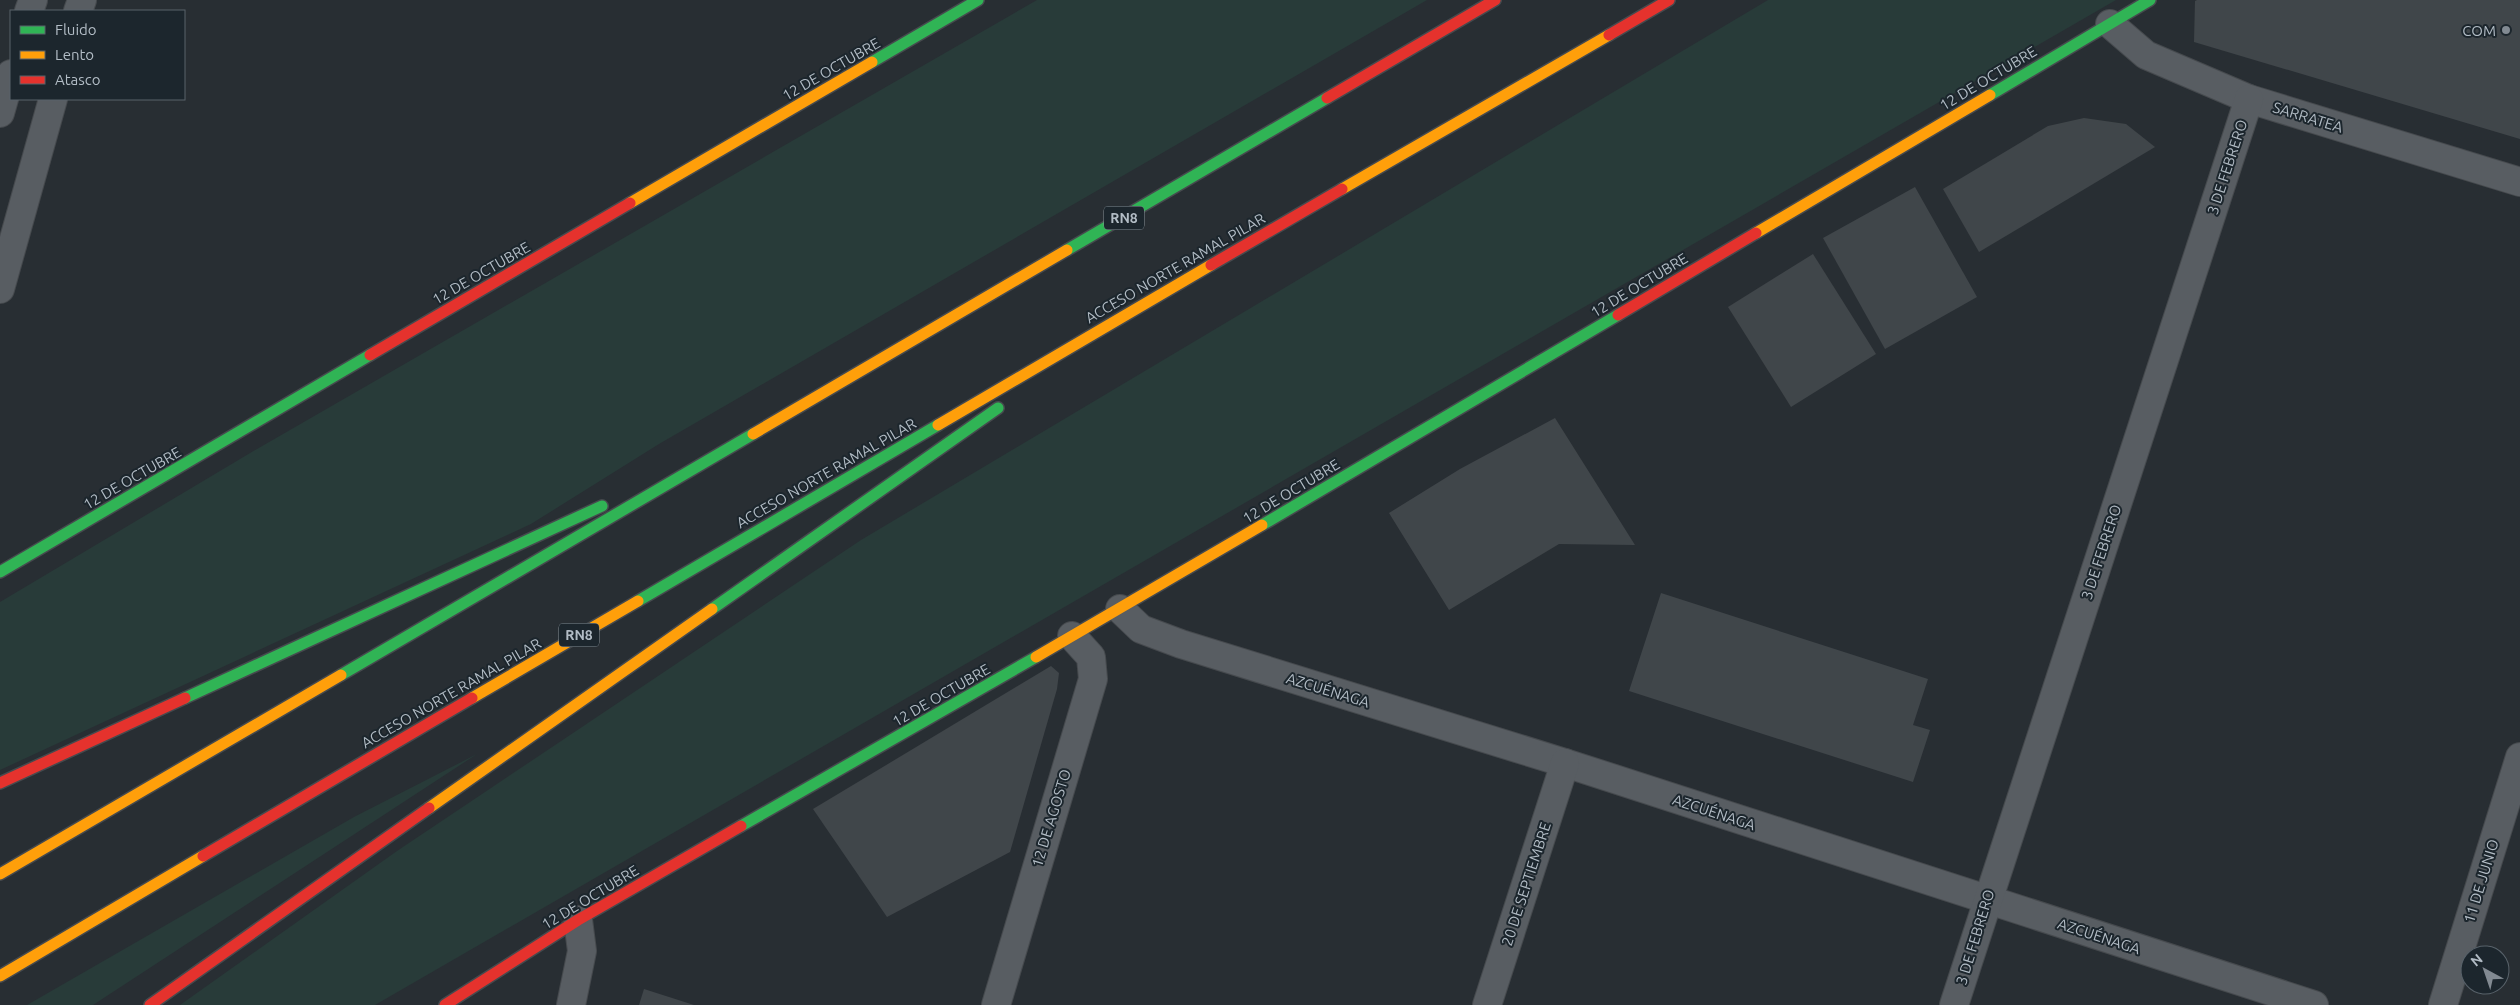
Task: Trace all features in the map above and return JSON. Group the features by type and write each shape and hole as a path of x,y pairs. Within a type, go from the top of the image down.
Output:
{"main road":[{"name":"12 DE OCTUBRE","path":"0,572 978,0"},
{"name":"RN8","path":"0,874 753,436 1495,0"},
{"name":"ACCESO NORTE RAMAL PILAR","path":"0,976 1158,295 1669,0"},
{"name":"12 DE OCTUBRE","path":"445,1005 578,920 1120,609 2150,0"},
{"path":"1028,386 1158,295"},
{"path":"150,1005 1004,403"},
{"path":"0,783 753,436"}],"street":[{"name":"SARRATEA","path":"2110,24 2146,55 2249,99 2520,182"},
{"path":"0,113 10,78"},
{"name":"3 DE FEBRERO","path":"1954,1005 1986,900 2249,99"},
{"path":"0,289 53,100"},
{"name":"AZCUÉNAGA","path":"1120,609 1141,629 1182,644 1565,763 2314,1005"},
{"name":"12 DE AGOSTO","path":"996,1005 1093,679 1091,657 1072,636"},
{"name":"11 DE JUNIO","path":"2443,1005 2520,757"},
{"name":"20 DE SEPTIEMBRE","path":"1487,1005 1565,763"},
{"path":"571,1005 582,951 578,920"}],"green space":[{"path":"1037,0 1427,0 659,444 531,524 0,770 0,602 257,449"},
{"path":"1768,0 2116,0 375,1005 180,1005 397,851 861,540"},
{"path":"477,754 93,1005 27,1005 354,817"}],"building":[{"path":"2520,0 2520,139 2194,42 2195,1"},
{"path":"2084,118 2126,124 2155,147 1979,252 1943,189 2048,126"},
{"path":"1915,187 1977,297 1885,349 1823,238"},
{"path":"1813,254 1876,354 1791,407 1728,307"},
{"path":"1555,418 1635,545 1559,544 1449,610 1389,513 1460,469"},
{"path":"1661,593 1928,679 1913,725 1930,730 1913,782 1629,691"},
{"path":"1051,666 1059,673 1057,689 1010,852 887,917 813,809"},
{"path":"644,989 694,1005 639,1005"}],"traffic: fast":[{"path":"872,62 978,0"},
{"path":"1990,95 2150,0"},
{"path":"1067,250 1327,98"},
{"path":"1262,525 1618,315"},
{"path":"0,572 370,355"},
{"path":"712,609 998,408"},
{"path":"638,601 938,425"},
{"path":"341,675 753,434"},
{"path":"185,698 602,506"},
{"path":"741,826 1036,657"}],"traffic: slow":[{"path":"1342,189 1609,35"},
{"path":"630,203 872,62"},
{"path":"1756,233 1990,95"},
{"path":"753,434 1067,250"},
{"path":"938,425 1211,265"},
{"path":"1036,657 1262,525"},
{"path":"472,698 638,601"},
{"path":"429,808 712,609"},
{"path":"0,874 341,675"},
{"path":"0,976 203,856"}],"traffic: jam":[{"path":"1327,98 1495,0"},
{"path":"1609,35 1669,0"},
{"path":"1211,265 1342,189"},
{"path":"370,355 630,203"},
{"path":"1618,315 1756,233"},
{"path":"0,783 185,698"},
{"path":"203,856 472,698"},
{"path":"150,1005 429,808"},
{"path":"445,1005 578,920 741,826"}],"place":[{"name":"COM","path":"2506,30"}]}
